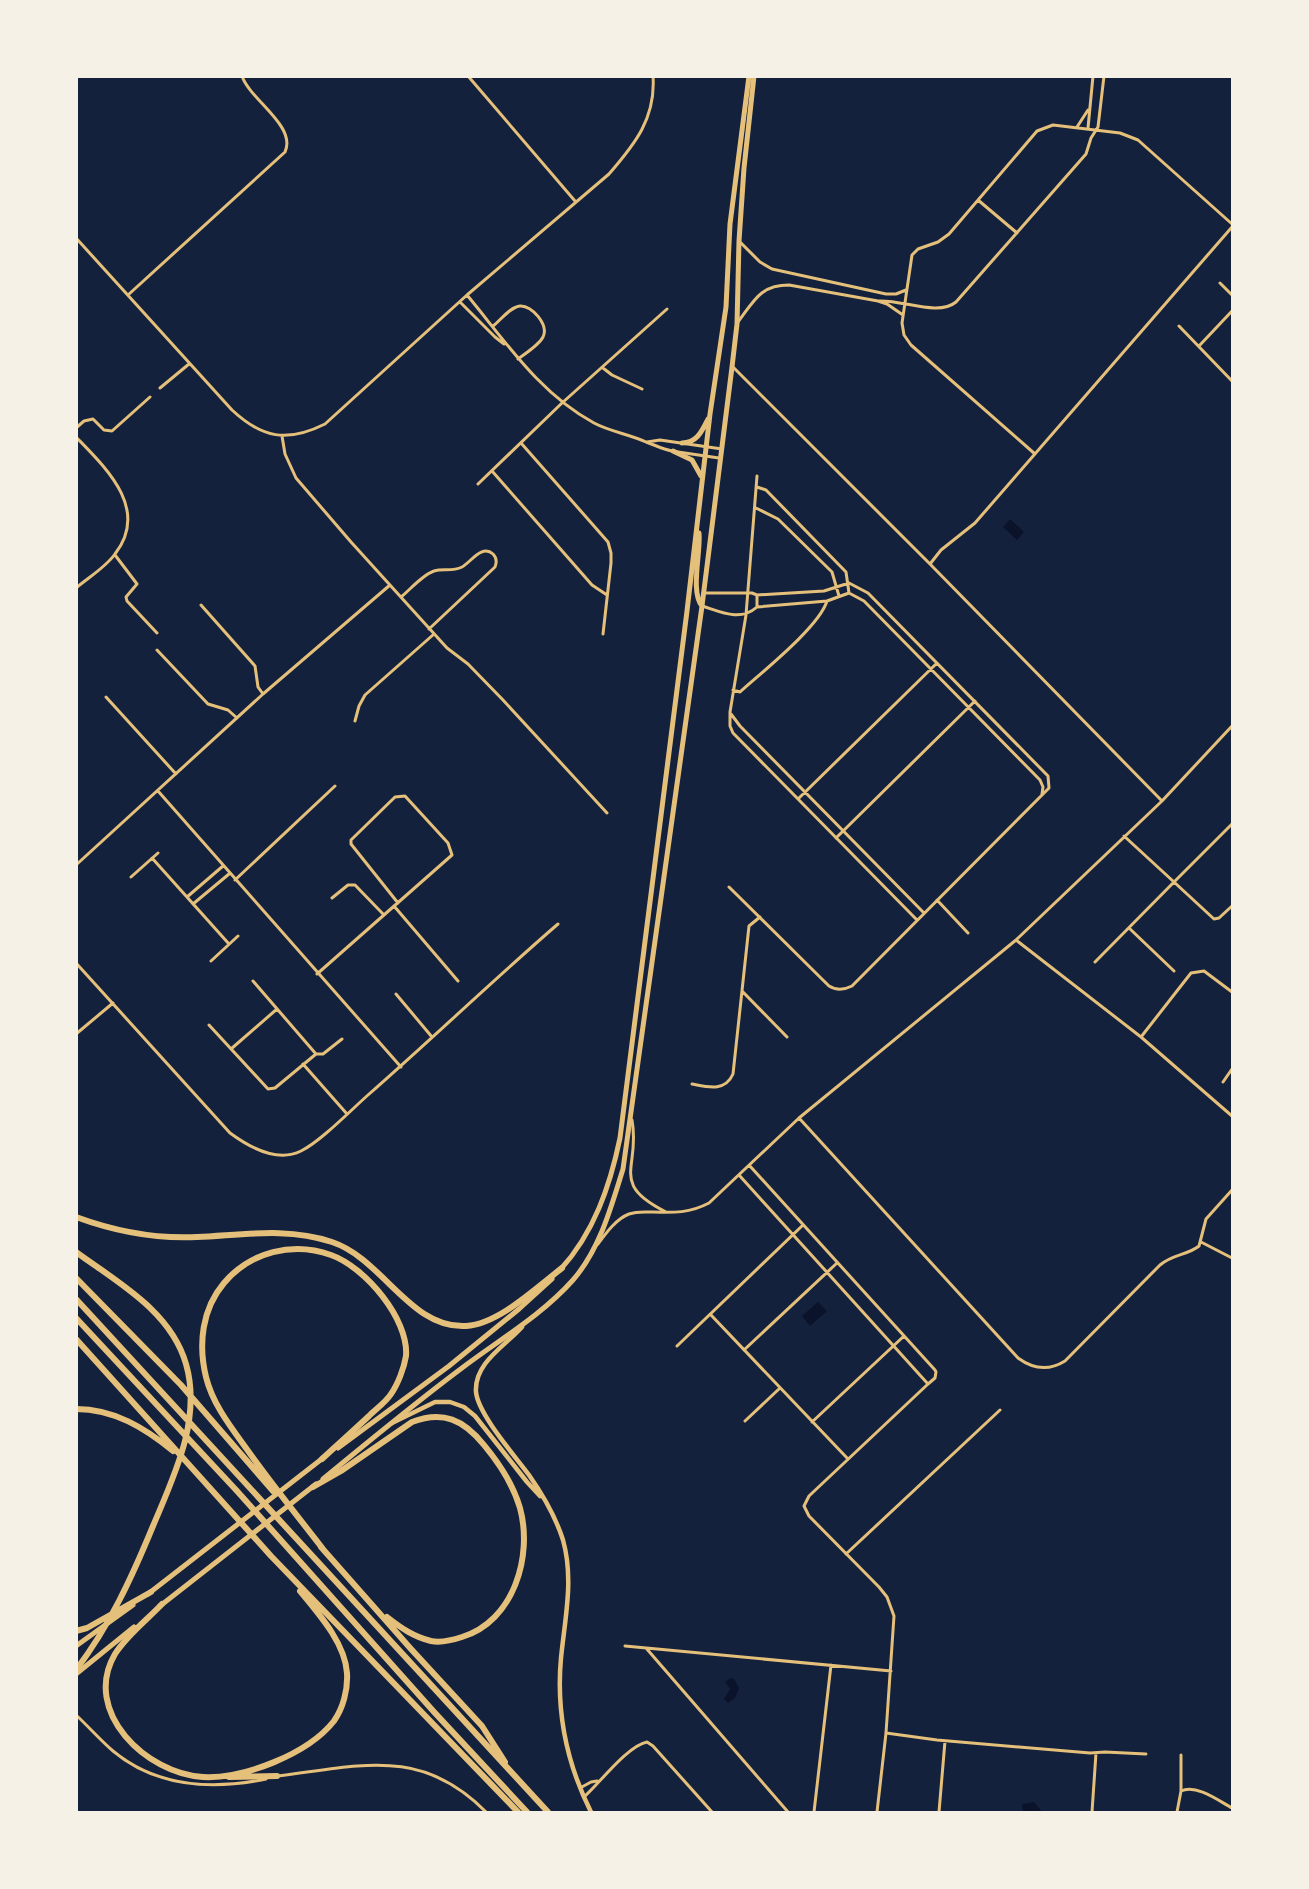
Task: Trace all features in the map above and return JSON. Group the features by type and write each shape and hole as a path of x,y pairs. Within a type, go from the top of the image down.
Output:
{"highway":[{"path":"76,1217 98,1225 149,1235 194,1237 274,1232 316,1237 334,1242 358,1254 420,1312 445,1324 467,1326 499,1314 562,1268"},
{"path":"322,1460 390,1395 400,1377 406,1356 403,1334 390,1308 357,1270 332,1255 309,1250 280,1250 256,1257 234,1272 217,1292 206,1313 202,1336 206,1377 223,1416 323,1549"},
{"path":"76,1252 133,1292 161,1321 176,1341 186,1364 189,1402 185,1441 173,1478 124,1593 100,1636 76,1672"},
{"path":"76,1278 181,1385 372,1605 482,1726 513,1776"},
{"path":"76,1299 548,1812"},
{"path":"76,1318 237,1491 435,1713 528,1812"},
{"path":"76,1339 271,1556 315,1609 341,1649 347,1673 344,1702 333,1721 311,1741 262,1768 202,1777"},
{"path":"76,1409 101,1411 119,1416 145,1430 190,1465"},
{"path":"313,1487 341,1472 412,1422 424,1418 444,1418 463,1424 474,1433 507,1477 520,1508 524,1538 522,1563 510,1597 486,1625 459,1639 433,1641 406,1632 372,1605"},
{"path":"271,1556 518,1812"},
{"path":"76,1631 87,1628 151,1592"},
{"path":"162,1604 115,1655 108,1671 106,1689 109,1708 115,1724 130,1743 172,1770 202,1777 277,1776"}],"main road":[{"path":"76,1672 313,1487 437,1386 554,1299 589,1257 603,1230 623,1169 631,1118 721,458 737,324 741,168 749,76"},
{"path":"76,1646 151,1592 300,1476 449,1366 519,1310 576,1253 593,1223 606,1191 620,1138 710,414 726,307 730,224 741,168 754,76"},
{"path":"682,443 688,443 700,434 710,414"},
{"path":"673,451 692,460 702,479"},
{"path":"697,522 699,553 696,595 702,606"}],"street":[{"path":"129,296 285,152 288,142 285,132 248,88 242,76"},
{"path":"468,76 575,201"},
{"path":"76,238 248,425 282,436 308,432 325,424 460,302 609,174 626,154 649,116 653,76"},
{"path":"1088,129 1093,76"},
{"path":"737,324 756,296 777,285 942,309 952,306 1086,154 1092,135 1097,130 1104,76"},
{"path":"1077,128 1089,108"},
{"path":"930,564 940,550 975,523 1035,454 1233,226 1138,140 1120,133 1053,125 1039,129 944,238 916,251 910,261 902,330 907,340 1035,454"},
{"path":"978,200 1017,233"},
{"path":"739,241 760,262 778,271 886,294 896,294 906,290"},
{"path":"1220,283 1233,295"},
{"path":"468,295 518,359 562,403 621,435 673,451 721,458"},
{"path":"878,301 903,315"},
{"path":"460,302 506,345"},
{"path":"494,326 517,306 531,309 542,322 545,331 542,339 518,359"},
{"path":"478,484 562,403 667,309"},
{"path":"1199,346 1233,311"},
{"path":"1179,326 1233,381"},
{"path":"160,388 189,363"},
{"path":"732,367 930,564 1162,801"},
{"path":"603,368 609,374 642,389"},
{"path":"76,428 84,421 93,419 104,430 112,431 150,397"},
{"path":"282,436 285,454 296,478 429,629 495,692 607,813"},
{"path":"76,437 110,473 119,486 125,502 127,520 124,538 115,555 76,588"},
{"path":"647,442 656,440 722,448"},
{"path":"521,442 606,538 610,547 612,558 603,634"},
{"path":"492,471 588,581 607,595"},
{"path":"758,476 746,615 729,726 733,733 917,921"},
{"path":"756,487 766,490 846,572 849,593"},
{"path":"756,508 778,519 832,572 839,596"},
{"path":"401,597 434,571 461,568 481,552 487,551 494,555 497,560 495,567 429,629"},
{"path":"115,555 137,581 137,587 126,597 127,601 157,633"},
{"path":"703,593 757,595 824,591 849,583 868,593 1048,776 1049,788 852,986 842,990 829,986 729,887"},
{"path":"76,865 263,694 390,585"},
{"path":"702,606 734,615 746,615 757,607 827,601 849,593 864,601 1040,780 1043,787 1042,794"},
{"path":"757,595 757,607"},
{"path":"733,690 740,692 812,625 824,611 827,601"},
{"path":"201,605 255,666 258,687 263,694"},
{"path":"356,721 359,706 365,695 434,634"},
{"path":"157,650 208,704 228,710 237,718"},
{"path":"798,799 937,663"},
{"path":"106,697 176,774"},
{"path":"836,838 975,701"},
{"path":"730,712 740,726 924,913"},
{"path":"589,1257 611,1227 629,1214 696,1210 717,1196 799,1118 1016,940 1162,801 1233,726"},
{"path":"235,880 335,786"},
{"path":"158,791 401,1067"},
{"path":"317,974 398,903 452,855 448,843 405,796 400,795 395,797 351,840 351,844 398,903"},
{"path":"1095,962 1233,824"},
{"path":"1124,836 1214,919 1219,918 1233,906"},
{"path":"131,878 158,853"},
{"path":"152,858 229,944"},
{"path":"187,897 223,866"},
{"path":"193,904 229,874"},
{"path":"332,898 348,885 355,885 384,915"},
{"path":"937,900 968,933"},
{"path":"394,906 458,981"},
{"path":"692,1084 715,1088 723,1086 733,1074 749,926 760,917"},
{"path":"76,963 230,1133 245,1144 265,1153 282,1155 301,1151 347,1114 401,1067 492,981 558,924"},
{"path":"1129,928 1174,971"},
{"path":"211,961 238,936"},
{"path":"1016,940 1141,1037 1233,1116"},
{"path":"1141,1037 1191,973 1204,971 1233,992"},
{"path":"253,981 316,1054"},
{"path":"741,991 787,1037"},
{"path":"396,994 432,1038"},
{"path":"76,1034 113,1003"},
{"path":"231,1049 277,1009"},
{"path":"209,1025 268,1089 275,1088 316,1054 323,1054 342,1039"},
{"path":"303,1064 347,1114"},
{"path":"1223,1082 1233,1069"},
{"path":"631,1118 635,1137 630,1171 631,1183 638,1195 647,1203 668,1213"},
{"path":"799,1118 1018,1358 1030,1365 1045,1368 1065,1361 1160,1265 1172,1256 1195,1249 1201,1242 1202,1227 1206,1219 1233,1190"},
{"path":"749,1165 936,1372 935,1378 809,1496 804,1506 809,1516 845,1555 879,1587 893,1610 895,1619 891,1671 877,1812"},
{"path":"738,1174 928,1384"},
{"path":"677,1346 802,1225"},
{"path":"1201,1242 1233,1258"},
{"path":"744,1350 837,1263"},
{"path":"711,1315 848,1460"},
{"path":"527,1321 482,1368 477,1381 476,1395 484,1414 530,1477 558,1527 567,1561 568,1591 561,1658 561,1703 568,1753 579,1788 591,1812"},
{"path":"812,1422 904,1336"},
{"path":"745,1420 780,1388"},
{"path":"390,1424 435,1402 450,1402 464,1407 476,1416 527,1482 542,1497"},
{"path":"845,1555 1000,1410"},
{"path":"626,1646 891,1671"},
{"path":"646,1648 788,1812"},
{"path":"814,1812 831,1665"},
{"path":"76,1715 112,1750 136,1766 162,1778 194,1785 223,1785 369,1765 408,1767 432,1774 454,1785 486,1812"},
{"path":"886,1733 945,1741 1096,1753 1146,1754"},
{"path":"939,1812 945,1741"},
{"path":"584,1798 597,1781 640,1744 647,1742 712,1812"},
{"path":"1092,1812 1096,1753"},
{"path":"1177,1812 1181,1791 1181,1755"},
{"path":"579,1788 597,1781"},
{"path":"1181,1791 1194,1789 1233,1808"}],"water":[{"path":"1010,519 1024,532 1017,540 1003,527"},
{"path":"818,1302 827,1311 810,1326 802,1316"},
{"path":"731,1678 739,1688 735,1698 728,1703 724,1699 730,1689 725,1682"},
{"path":"1034,1802 1042,1812 1024,1812 1023,1804"}]}
